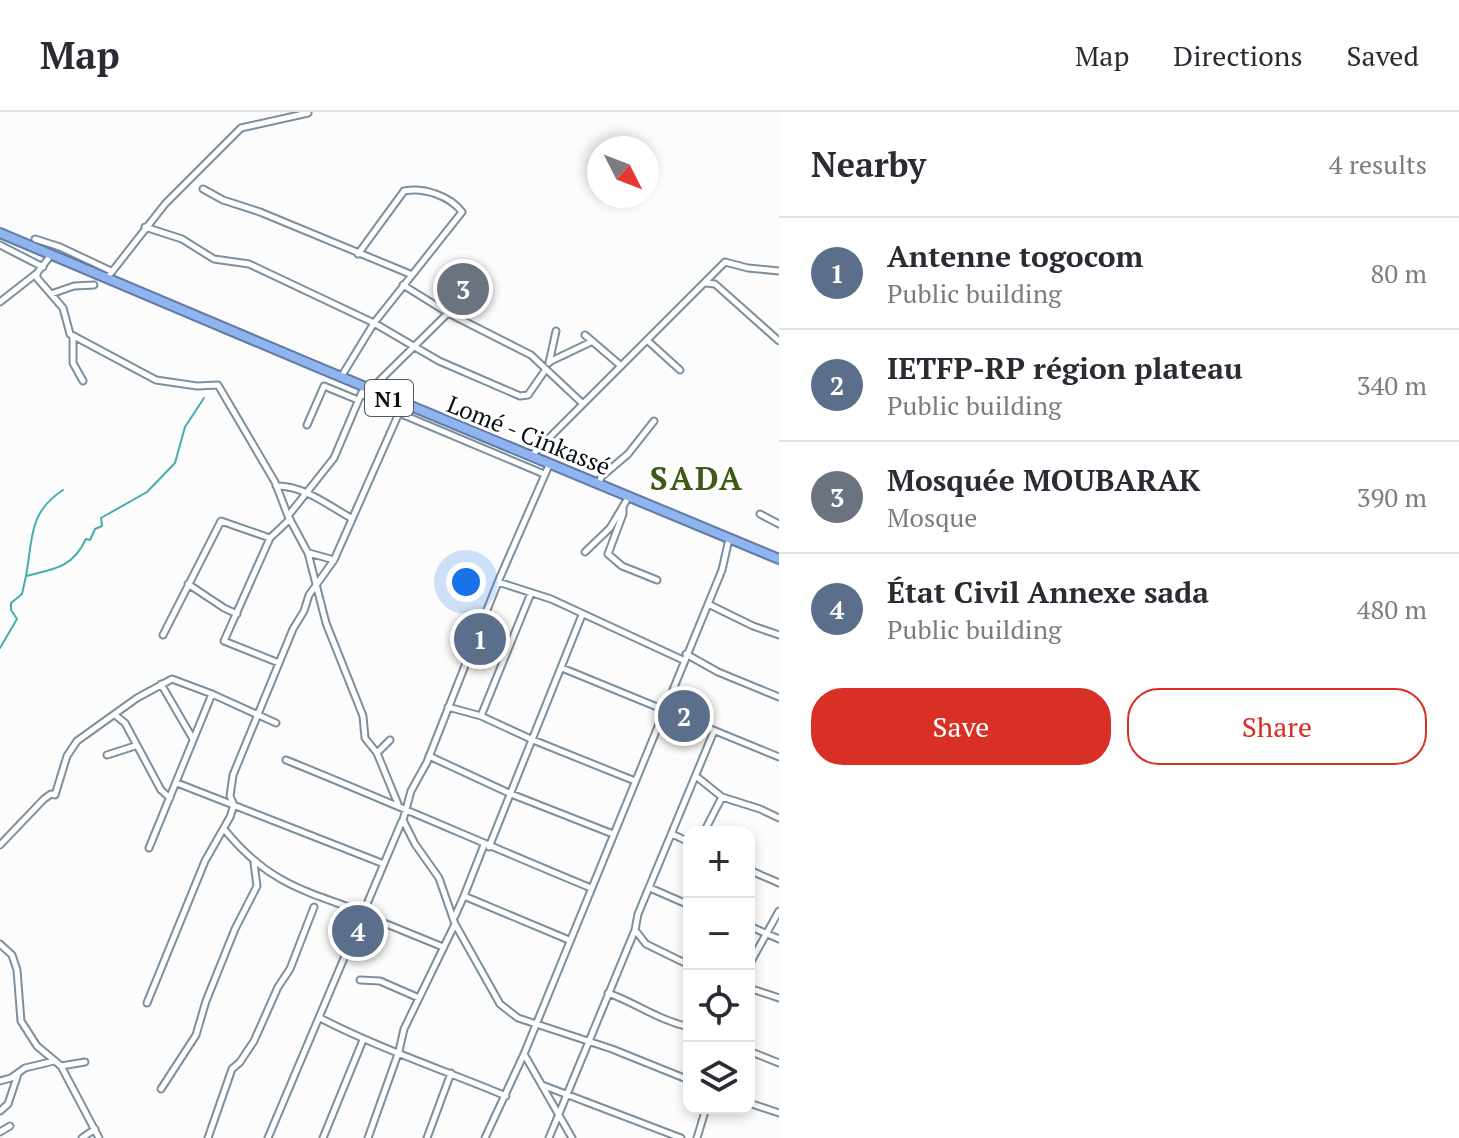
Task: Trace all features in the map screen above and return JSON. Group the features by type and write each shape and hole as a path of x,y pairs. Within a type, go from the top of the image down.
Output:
{"highway":[{"name":"Lomé - Cinkassé","path":"0,233 109,275 340,378 363,393 550,462 628,498 779,559"}],"street":[{"path":"35,239 60,247 109,275 165,204 241,128 308,113"},
{"path":"203,189 223,200 260,212 410,274"},
{"path":"340,378 374,323 410,274 462,212 456,203 417,189 404,191 358,254"},
{"path":"145,227 182,239 218,261 249,264 520,396 528,395 547,371 556,331"},
{"path":"0,245 43,267"},
{"path":"0,302 37,273 51,255"},
{"path":"532,455 725,262 779,271"},
{"path":"37,273 37,278 63,308 73,336 156,380 197,386 216,384 276,486 308,553 326,623 363,716 365,738 377,753 398,804"},
{"path":"705,283 715,284 779,341"},
{"path":"51,294 74,286 94,285"},
{"path":"403,285 448,313 531,355 582,403"},
{"path":"279,663 224,641 270,538 334,458 363,393 448,313"},
{"path":"585,335 620,365"},
{"path":"73,336 73,363 83,381"},
{"path":"648,341 680,370"},
{"path":"549,362 591,342"},
{"path":"307,425 324,386 363,393 399,413 544,474"},
{"path":"147,1003 205,861 234,805 230,796 232,780 279,663 316,584 334,560 399,413"},
{"path":"598,485 601,477 628,454 654,421"},
{"path":"443,432 452,425"},
{"path":"268,1138 550,462"},
{"path":"276,486 286,485 305,492 351,518"},
{"path":"585,552 610,528 628,498"},
{"path":"623,507 608,550 609,557 622,566 657,580"},
{"path":"760,514 779,524"},
{"path":"163,635 221,521 270,538"},
{"path":"485,1138 524,1054 722,570 729,538"},
{"path":"308,553 334,560"},
{"path":"498,582 551,599 582,615 779,697"},
{"path":"188,584 237,614"},
{"path":"481,716 531,593"},
{"path":"708,604 779,635"},
{"path":"368,1138 404,1029 455,924 455,916 511,794 582,615"},
{"path":"561,668 779,757"},
{"path":"0,845 44,799 55,795 67,756 77,741 137,698 172,679 276,723"},
{"path":"161,684 193,739"},
{"path":"149,848 212,694"},
{"path":"448,707 481,716 635,781"},
{"path":"115,715 125,723 161,790 170,798"},
{"path":"549,1138 714,731"},
{"path":"377,753 390,740"},
{"path":"107,755 135,746"},
{"path":"429,756 511,794 613,834"},
{"path":"286,760 398,804 486,846 518,856 591,888"},
{"path":"697,777 722,797 779,818"},
{"path":"177,783 384,864"},
{"path":"707,826 722,797"},
{"path":"403,820 439,878 448,906 455,916"},
{"path":"224,829 254,863 289,885 443,947"},
{"path":"672,834 683,839"},
{"path":"161,1089 196,1035 235,929 257,886 254,863"},
{"path":"755,873 779,883"},
{"path":"650,888 683,902"},
{"path":"464,896 569,940"},
{"path":"208,1138 232,1069 254,1041 278,987 290,969 314,907"},
{"path":"755,955 779,911"},
{"path":"455,924 500,1004 518,1018 589,1044 612,1049 683,1078"},
{"path":"755,929 779,939"},
{"path":"635,930 646,944 683,962"},
{"path":"0,944 12,955 17,970 21,1021 37,1046 61,1066 99,1138"},
{"path":"360,980 380,981 419,998"},
{"path":"755,990 779,998"},
{"path":"608,993 630,1001 645,1013 683,1025"},
{"path":"320,1018 363,1040 399,1051 506,1096"},
{"path":"323,1138 363,1040"},
{"path":"755,1053 779,1063"},
{"path":"524,1054 572,1138"},
{"path":"0,1081 25,1068 55,1061"},
{"path":"61,1066 85,1062"},
{"path":"0,1111 8,1104 18,1073"},
{"path":"427,1138 451,1073"},
{"path":"542,1085 681,1138"},
{"path":"755,1105 779,1113"},
{"path":"697,1138 704,1114"},
{"path":"0,1132 10,1126"},
{"path":"82,1138 95,1129"}],"waterway":[{"path":"0,648 17,619 11,610 11,603 22,594 26,576 69,562 86,539 90,540 95,529 102,526 101,518 147,492 175,463 185,427 204,398"},
{"path":"26,576 38,517 43,508 63,490"}],"place":[{"name":"Mosquée MOUBARAK","path":"463,289"},
{"name":"Antenne togocom","path":"480,639"},
{"name":"IETFP-RP région plateau","path":"684,716"},
{"name":"État Civil Annexe sada","path":"358,931"}],"district":[{"name":"SADA","path":"697,478"}]}
